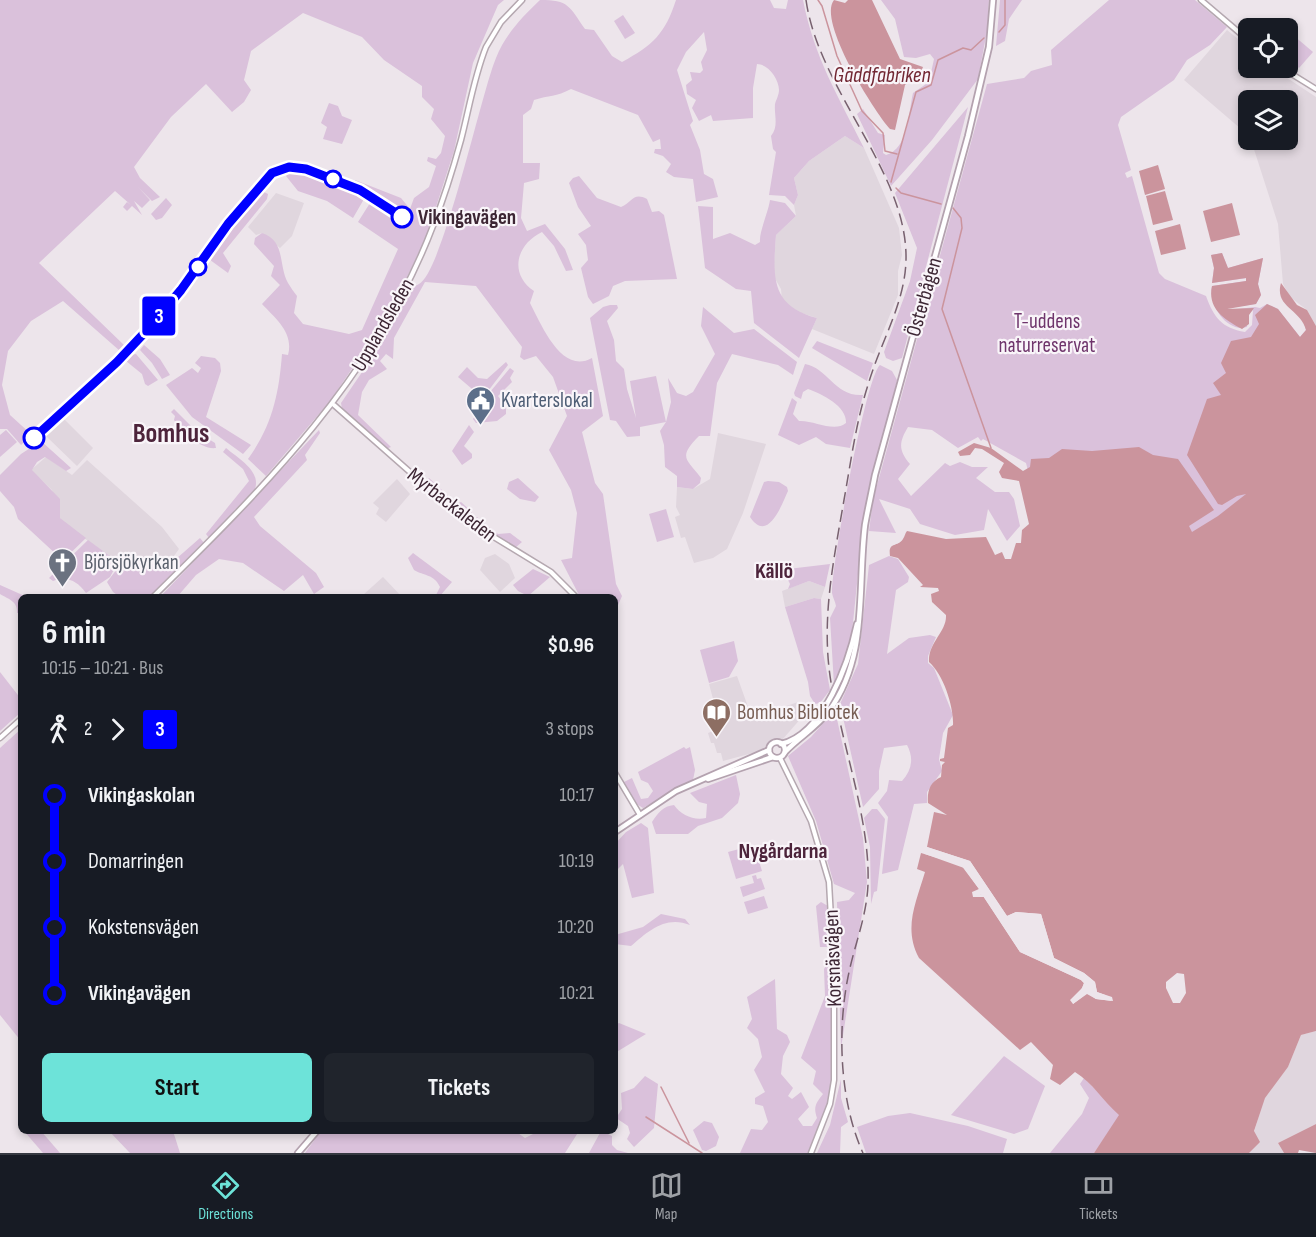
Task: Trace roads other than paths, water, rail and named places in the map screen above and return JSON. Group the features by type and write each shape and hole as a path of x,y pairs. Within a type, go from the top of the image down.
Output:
{"main road":[{"name":"Österbågen","path":"782,755 820,722 843,688 856,651 866,524 875,475 968,136 989,47 993,0"},
{"name":"Österbågen","path":"700,780 769,750 773,744 789,741 810,724 834,692 851,652 861,594"},
{"path":"618,830 669,795 700,780 782,755 781,744"},
{"path":"769,750 773,757"},
{"path":"298,1153 314,1134"}],"street":[{"name":"Upplandsleden","path":"156,594 266,482 334,405 386,325 418,263 445,193 482,59 496,30 522,0"},
{"path":"1201,0 1238,31"},
{"path":"1298,78 1316,89"},
{"name":"Myrbackaleden","path":"334,405 460,517 551,572 573,594"},
{"path":"0,738 18,722"},
{"name":"Korsnäsvägen","path":"782,755 803,802 821,852 829,882 832,910 834,1080 830,1104 811,1153"},
{"path":"618,778 640,815"}],"water":[{"name":"Gäddfabriken","path":"834,0 845,3 848,0 872,0 900,59 923,67 919,76 905,85 895,130 890,129 872,104 840,45 833,26 831,11"},
{"path":"1158,165 1165,189 1145,195 1139,171"},
{"path":"1165,191 1173,220 1153,225 1146,196"},
{"path":"1232,203 1240,235 1211,242 1203,211"},
{"path":"1180,224 1186,249 1161,255 1155,231"},
{"path":"1222,253 1228,268 1263,258 1258,284 1261,295 1256,304 1227,309 1254,308 1249,315 1249,324 1242,329 1224,318 1212,301 1212,286 1246,281 1246,278 1212,283 1214,268 1211,255"},
{"path":"1281,283 1297,305 1307,310 1316,326 1316,1031 1301,1035 1288,1067 1265,1098 1254,1131 1260,1142 1249,1153 1094,1153 1119,1115 1087,1081 1075,1072 1060,1085 1050,1079 1053,1065 1031,1042 1020,1050 919,958 914,947 911,926 925,872 917,869 921,853 961,865 979,889 977,892 983,896 1020,952 1081,980 1084,983 1083,986 1073,1004 1087,993 1096,999 1112,1001 1097,992 1095,982 1084,973 1054,958 1041,914 1016,912 1007,916 970,861 927,847 934,812 947,815 928,803 932,784 941,777 942,765 945,762 940,759 944,758 948,728 953,725 947,692 939,675 929,662 931,649 944,627 946,615 932,602 931,594 939,591 938,588 920,587 923,585 898,558 890,556 890,548 901,542 907,531 946,539 986,537 995,555 1002,552 1005,559 1011,559 1016,543 1021,543 1022,530 1029,524 1019,481 1002,478 999,472 1004,463 982,449 975,448 970,455 960,456 958,452 974,443 991,448 1023,471 1030,467 1031,459 1049,458 1062,449 1092,451 1139,447 1153,455 1178,459 1214,510 1189,526 1192,532 1218,516 1246,494 1237,496 1222,505 1218,504 1187,455 1207,399 1221,395 1213,383 1226,373 1221,363 1231,341 1251,337 1259,324 1255,315 1267,304 1278,309 1300,337 1306,330 1299,317 1281,298","holes":["1177,973 1184,974 1186,993 1180,1003 1173,1003 1166,988 1166,982"]},
{"path":"1316,1124 1316,1153 1299,1150 1298,1153 1284,1153 1278,1143"}],"waterway":[{"path":"818,0 822,6 837,56 862,111 883,133 885,151 897,154"},
{"path":"999,32 1005,25 1005,0"},
{"path":"891,182 916,92 931,85 938,60 963,48 971,50 984,38"},
{"path":"896,188 901,193 941,204"},
{"path":"953,208 961,218 962,228 942,309 991,448"},
{"path":"661,1087 689,1143"},
{"path":"646,1117 702,1153"}],"railway":[{"path":"806,0 814,34 827,67 879,163 893,195 903,227 906,260 905,276 897,308 873,369 860,413 836,547 829,594 827,641 832,688"},
{"path":"837,708 862,818 868,862 867,896 848,977 842,1021 845,1090 849,1112 863,1153"}],"place":[{"name":"Vikingavägen","path":"402,217"},
{"name":"Kvarterslokal","path":"480,426"},
{"name":"Björsjökyrkan","path":"63,588"},
{"name":"Bomhus Bibliotek","path":"716,738"}],"district":[{"name":"Bomhus","path":"171,434"},
{"name":"Källö","path":"774,571"},
{"name":"Nygårdarna","path":"783,851"}],"park label":[{"name":"T-uddens naturreservat","path":"1047,333"}]}
